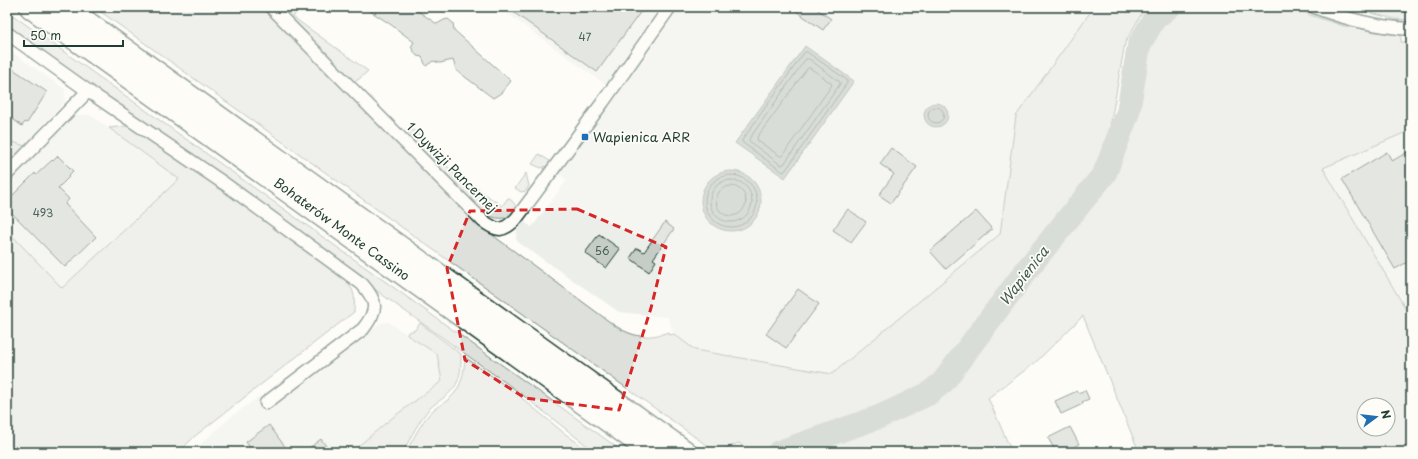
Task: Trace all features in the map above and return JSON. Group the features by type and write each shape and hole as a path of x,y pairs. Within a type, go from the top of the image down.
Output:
{"highway":[{"name":"Bohaterów Monte Cassino","path":"31,7 652,452"},
{"name":"Bohaterów Monte Cassino","path":"65,7 685,452"}],"street":[{"name":"1 Dywizji Pancernej","path":"271,7 484,221 492,227 502,230 516,219 603,102 670,7"},
{"path":"1314,7 1354,21 1392,28 1411,29"},
{"path":"7,33 88,91 226,184 362,284 371,293 375,305 372,317 363,329 266,403"},
{"path":"7,174 88,91"}],"highlighted area":[{"path":"577,209 666,247 651,308 619,410 525,398 465,360 447,268 470,211"}],"shaded area":[{"path":"94,7 264,7 454,199 491,234 614,325 628,333 641,336 654,336 669,332 670,335 674,334 695,350 832,374 1000,234 1016,116 1094,7 1150,7 1142,13 1125,43 1109,133 1094,169 1020,263 940,374 914,392 888,404 756,452 749,452 739,443 716,452"},
{"path":"281,7 293,7 298,10 293,17 368,71 358,80 354,81"},
{"path":"498,7 1094,7 1016,116 1000,234 832,374 695,350 674,336 668,317 619,312 518,242 516,238 517,230 523,221 532,227 567,180 558,173 617,93"},
{"path":"1181,7 1295,7 1310,15 1344,26 1401,35 1401,42 1411,42 1411,130 1323,168 1411,318 1411,452 1139,452 1083,316 1036,362 988,398 1012,452 803,452 895,417 927,407 950,386 1107,186 1119,163 1129,138 1141,74 1147,52 1158,31"},
{"path":"1348,7 1411,7 1411,20 1394,19"},
{"path":"7,11 623,452 595,452 520,393 384,296 228,181 7,28"},
{"path":"7,49 65,89 65,101 25,146 7,140"},
{"path":"74,115 90,115 180,179 62,288 7,230 7,180"},
{"path":"134,125 342,276 350,285 353,292 354,312 195,436 179,452 7,452 7,230 62,288 179,179 109,128"},
{"path":"410,128 429,141 428,146 451,170 502,206 508,198 516,207 515,212 506,218 493,217 485,213 408,135 408,130"},
{"path":"1411,130 1411,318 1323,168"},
{"path":"7,140 25,146 7,165"},
{"path":"539,154 551,162 547,166 541,168 532,164"},
{"path":"526,173 529,186 526,191 521,192 515,188"},
{"path":"388,322 437,354 442,381 392,418 351,452 192,452 231,417 260,396 269,407 381,323"},
{"path":"420,323 461,354 460,372 455,387 425,414 403,452 351,452 392,418 442,381 437,354 407,335 408,332 415,330"},
{"path":"465,357 518,395 564,433 590,452 406,452 417,431 427,417 433,410 449,399 457,390 462,380"}],"water":[{"path":"805,46 854,81 785,178 735,143"},
{"path":"936,103 941,104 947,110 947,120 941,126 936,127 931,126 925,120 924,115 925,110 931,104"},
{"path":"731,171 748,176 756,184 761,201 756,218 748,226 731,231 714,226 706,218 701,201 706,184 714,176"}],"building":[{"path":"364,7 412,7 437,24 448,19 453,23 454,30 511,81 501,93 493,98 456,70 453,60 440,63 433,61 426,66 422,57 417,56 411,47 414,42"},
{"path":"506,7 644,7 597,72"},
{"path":"790,7 814,7 831,19 823,30"},
{"path":"7,65 47,92 27,123 25,122 22,126 7,115"},
{"path":"891,148 917,167 891,203 879,195 894,174 880,164"},
{"path":"1411,150 1411,180 1406,184 1411,193 1411,260 1395,269 1342,179 1387,152 1392,161"},
{"path":"58,156 73,171 58,188 69,199 65,204 96,237 65,267 7,208 7,201 35,173 36,175"},
{"path":"848,209 866,222 851,242 833,230"},
{"path":"976,211 992,229 946,269 930,251"},
{"path":"665,222 674,229 653,259 656,261 649,272 630,258 637,248 644,252"},
{"path":"599,234 620,249 606,268 585,253"},
{"path":"798,289 819,304 786,348 766,334"},
{"path":"1085,390 1089,399 1082,402 1083,404 1061,414 1055,401 1077,391 1078,393"},
{"path":"269,425 289,452 253,452 246,442"},
{"path":"1070,427 1079,444 1064,452 1056,452 1048,438"},
{"path":"321,439 330,452 304,452"}],"waterway":[{"name":"Wapienica","path":"779,452 879,417 928,394 943,382 1029,267 1105,173 1128,112 1139,45 1154,19 1169,7"}],"place":[{"name":"Wapienica ARR","path":"585,137"}]}
